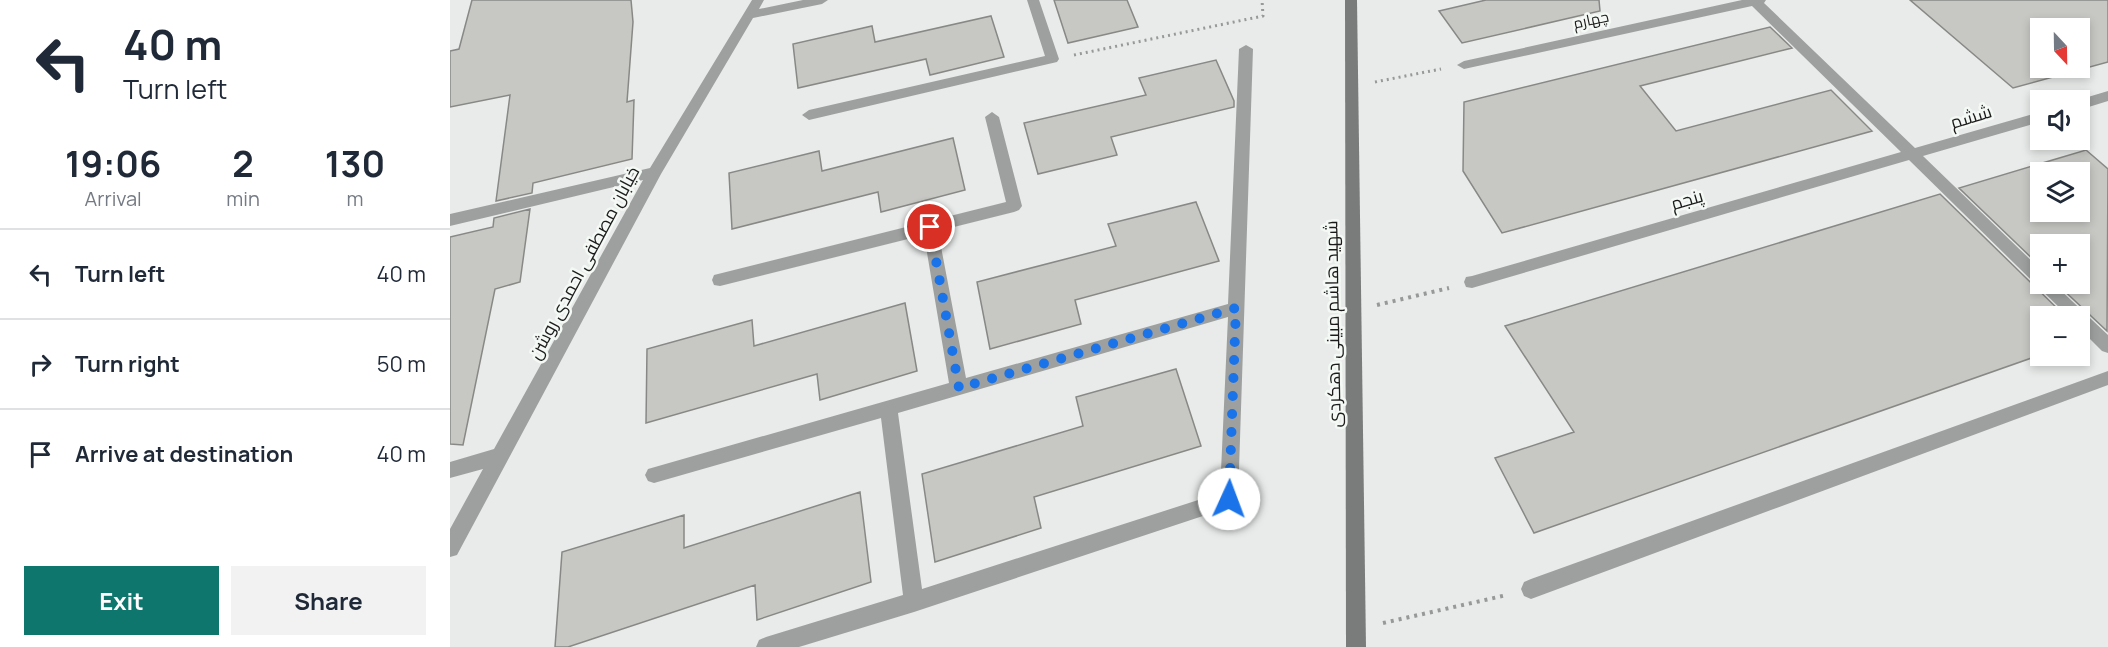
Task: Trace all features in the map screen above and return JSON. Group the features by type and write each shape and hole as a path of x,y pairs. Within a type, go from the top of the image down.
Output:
{"main road":[{"name":"شهید هاشم مبینی دهکردی","path":"1351,0 1356,647"}],"street":[{"name":"خیابان مصطفی احمدی روشن","path":"450,548 655,172 758,0"},
{"path":"750,15 822,0"},
{"path":"809,115 1052,59 1033,0"},
{"path":"1757,1 2030,269"},
{"name":"چهارم","path":"1464,65 1757,1"},
{"path":"766,647 914,602 1229,499 1246,49"},
{"path":"2090,102 2108,96"},
{"path":"720,280 1014,206 992,117"},
{"name":"ششم","path":"1913,154 2030,120"},
{"name":"پنجم","path":"1472,282 1913,154"},
{"path":"450,220 655,172"},
{"path":"930,227 959,388"},
{"path":"2055,294 2067,306"},
{"path":"654,475 1236,308"},
{"path":"2090,328 2108,346"},
{"path":"1531,589 2108,378"},
{"path":"889,408 914,602"},
{"path":"450,470 502,455"}],"path":[{"path":"1052,59 1263,16 1262,0"},
{"path":"1351,87 1464,65"},
{"path":"1353,310 1472,282"},
{"path":"1356,629 1531,589"}],"building":[{"path":"472,0 631,0 633,22 627,102 634,100 632,159 533,183 532,193 496,201 510,95 450,107 450,51 459,49"},
{"path":"1054,0 1127,0 1138,27 1068,43"},
{"path":"1486,0 1599,0 1600,11 1462,43 1439,11"},
{"path":"1910,0 2108,0 2108,62 2090,67 2090,18 2030,18 2030,78 2050,78 2013,88"},
{"path":"991,16 1004,57 930,75 926,59 798,88 793,44 872,26 875,42"},
{"path":"1770,27 1792,48 1640,86 1676,131 1831,90 1872,131 1502,233 1463,171 1464,102"},
{"path":"1216,60 1234,101 1234,107 1111,137 1117,155 1038,174 1024,123 1146,95 1139,78"},
{"path":"953,138 965,190 881,212 878,192 732,229 729,173 819,151 822,171"},
{"path":"2086,150 2108,169 2107,331 2090,315 2090,306 2080,306 2068,294 2090,294 2090,234 2030,234 2030,256 1959,188 2030,167 2030,222 2090,222 2090,162 2046,162"},
{"path":"1940,194 2030,282 2030,294 2042,294 2055,306 2030,306 2030,359 1534,533 1495,458 1574,432 1505,326"},
{"path":"1196,202 1219,261 1075,300 1081,324 990,349 977,282 1116,246 1108,224"},
{"path":"530,209 520,282 495,289 463,445 450,444 450,237 493,227 494,218"},
{"path":"905,303 917,371 820,400 817,374 646,423 647,349 752,320 754,346"},
{"path":"1176,369 1201,446 1034,497 1041,528 935,562 922,474 1083,426 1076,397"},
{"path":"860,492 871,582 757,620 755,585 568,647 555,647 562,552 684,515 684,548"}],"route":[{"path":"930,227 959,388 1236,308 1229,499"}]}
